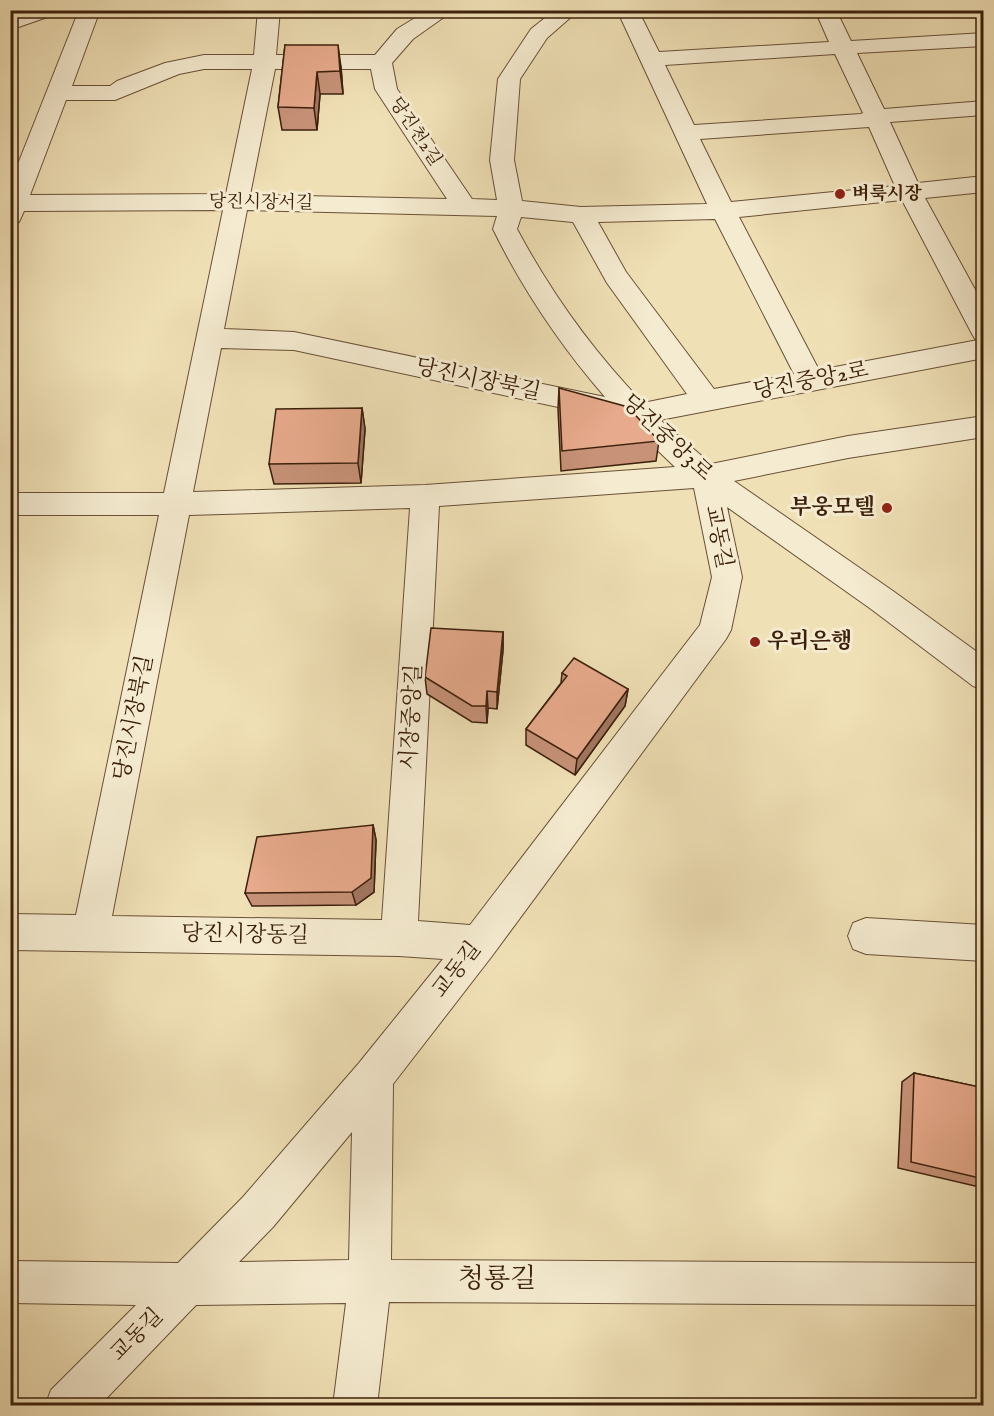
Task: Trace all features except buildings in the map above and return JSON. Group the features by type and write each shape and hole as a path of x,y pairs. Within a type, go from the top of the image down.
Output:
{"street":[{"path":"10,24 49,10"},
{"path":"12,208 90,10"},
{"name":"당진시장북길","path":"91,932 265,61 269,10"},
{"path":"59,93 115,93 125,86 173,68 204,62 381,62 405,34 444,10"},
{"name":"당진중앙3로","path":"569,10 539,34 509,79 502,160 511,208 505,229 520,262 587,359 638,414 706,476 892,606 984,676"},
{"path":"627,10 652,59 684,133 811,381"},
{"path":"825,10 909,191 984,332"},
{"path":"652,59 984,39"},
{"name":"당진천2길","path":"381,62 386,89 465,207"},
{"path":"684,133 866,121 876,116 984,108"},
{"path":"511,208 581,215 723,211 984,184"},
{"name":"당진시장서길","path":"12,208 235,202 511,208"},
{"path":"581,215 616,277 707,401"},
{"name":"당진시장북길","path":"210,338 294,341 638,414"},
{"name":"당진중앙2로","path":"638,414 984,348"},
{"path":"10,504 176,504 425,496 706,476 848,447 984,426"},
{"name":"교동길","path":"67,1406 258,1212 373,1077 478,943 715,630 727,577 706,476"},
{"name":"시장중앙길","path":"399,938 425,496"},
{"name":"당진시장동길","path":"10,932 399,938 478,943"},
{"path":"866,936 984,943"},
{"path":"355,1406 370,1280 373,1077"},
{"name":"청룡길","path":"10,1282 187,1284 370,1280 984,1284"}],"place":[{"name":"벼룩시장","path":"840,194"},
{"name":"부웅모텔","path":"887,508"},
{"name":"우리은행","path":"755,642"}]}
